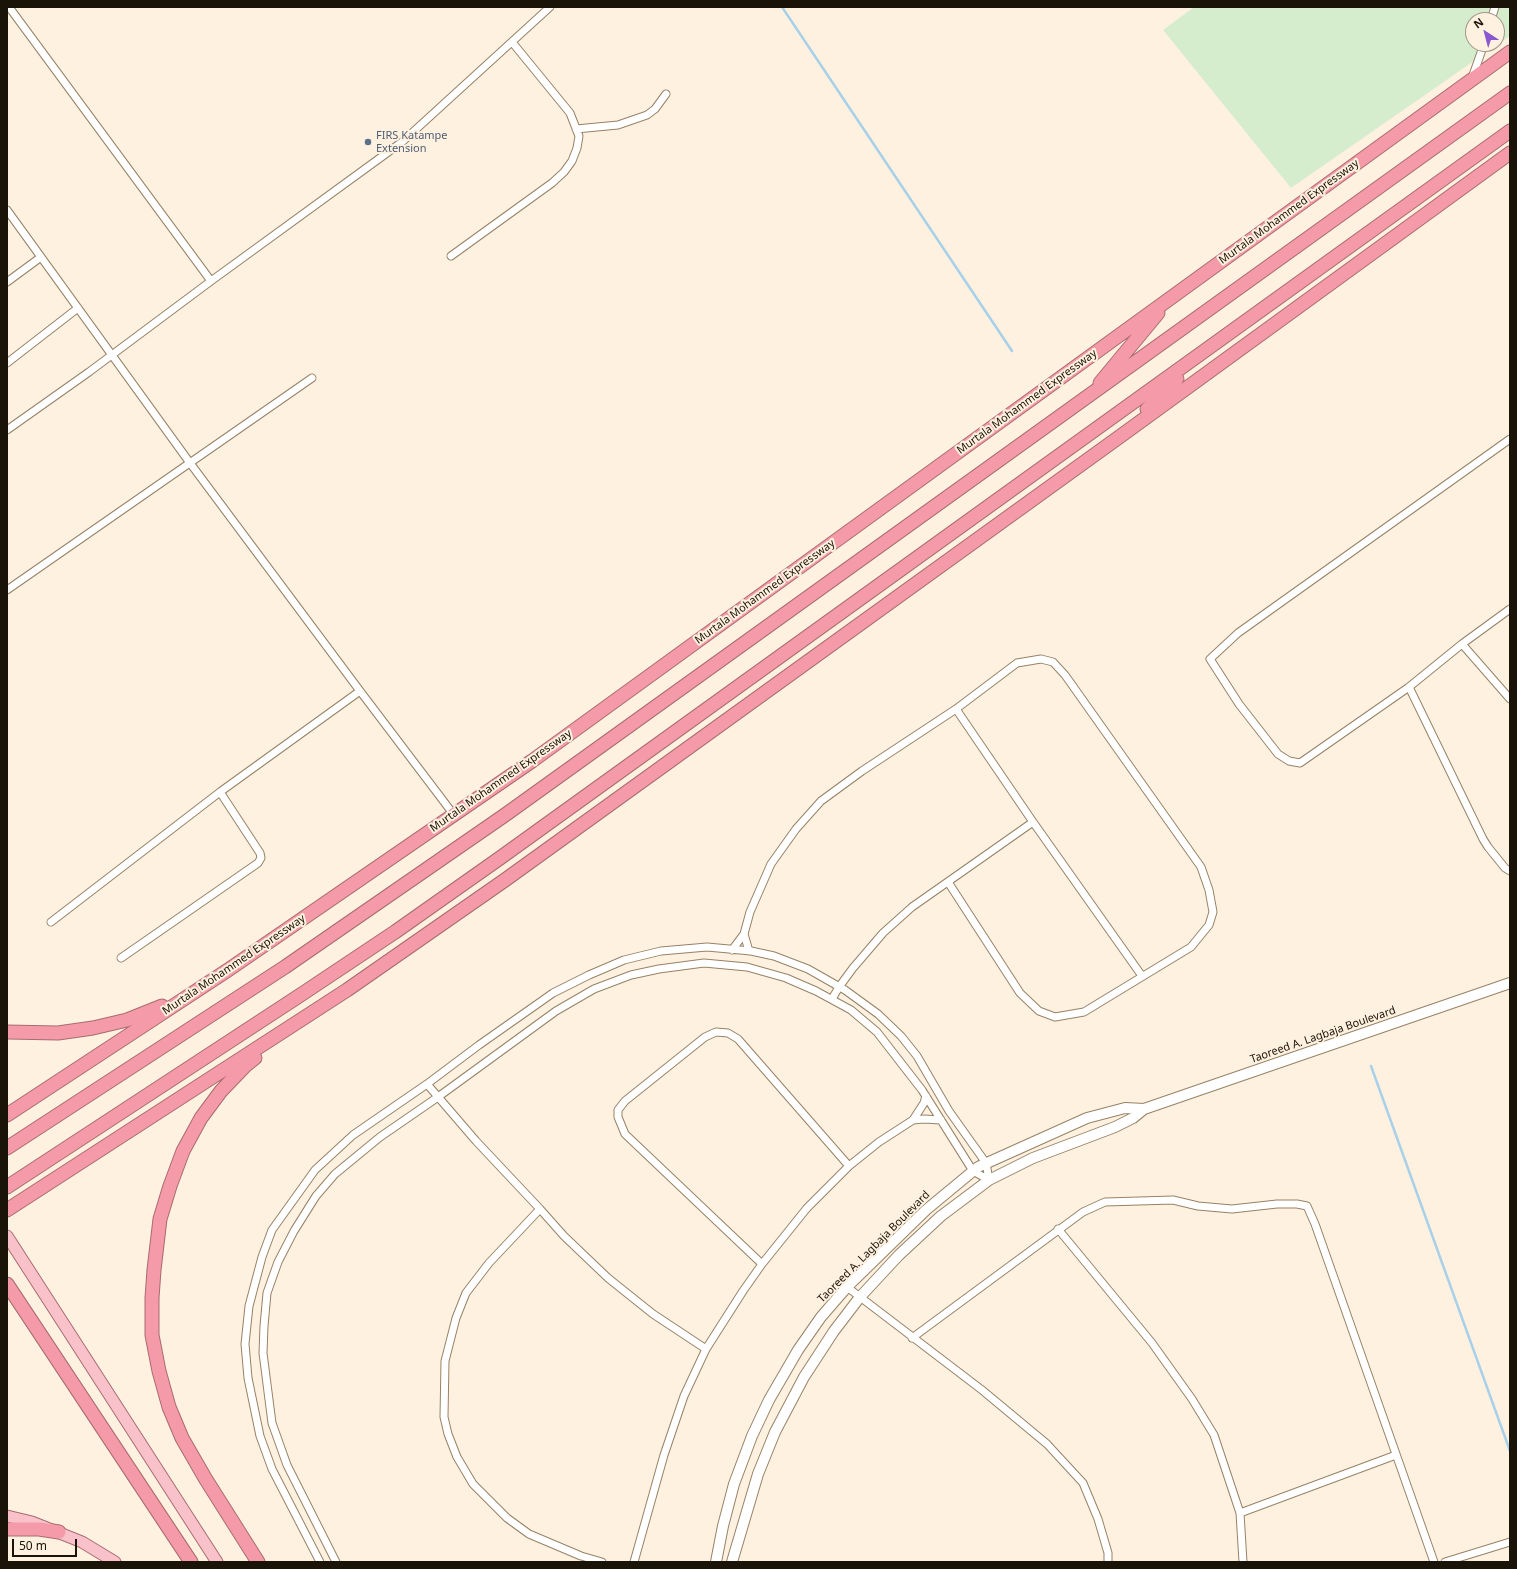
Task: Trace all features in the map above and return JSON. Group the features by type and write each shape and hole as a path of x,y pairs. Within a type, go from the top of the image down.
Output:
{"highway":[{"name":"Murtala Mohammed Expressway","path":"7,1115 228,970 538,757 1510,52"},
{"path":"7,1148 285,967 389,897 1088,397 1510,92"},
{"path":"7,1187 302,994 407,923 610,780 1510,131"},
{"path":"258,1562 205,1478 182,1438 169,1407 158,1371 152,1335 152,1298 160,1219 183,1151 201,1118 221,1091 244,1066 275,1041 505,880 1075,470 1510,153"},
{"path":"1088,397 1170,298"},
{"path":"1122,435 1201,354"},
{"path":"7,1032 58,1034 127,1020 154,1010 228,970"},
{"path":"7,1210 347,990"},
{"path":"7,1284 191,1562"},
{"path":"7,1529 59,1532"}],"main road":[{"path":"7,1236 217,1562"},
{"path":"7,1516 32,1522 59,1532 82,1542 115,1562"}],"street":[{"path":"9,7 211,281"},
{"path":"7,430 112,356 211,281 402,142 550,7"},
{"path":"451,256 552,183 564,172 572,161 577,148 579,136 570,113 512,42"},
{"path":"1472,80 1481,52"},
{"path":"576,129 618,125 647,115 655,109 666,94"},
{"path":"7,210 190,463 454,815"},
{"path":"7,282 41,257"},
{"path":"7,363 78,308"},
{"path":"7,590 312,378"},
{"path":"1510,439 1238,633 1210,659 1239,704 1278,754 1289,761 1300,763 1409,687 1462,644 1510,609"},
{"path":"1462,644 1510,699"},
{"path":"732,950 744,934 750,912 771,864 796,829 820,801 862,771 956,709 1017,663 1040,658 1053,662 1066,674 1201,867 1214,912 1209,925 1191,947 1084,1012 1055,1017 1039,1011 1020,993 948,882"},
{"path":"1409,687 1483,839 1505,868 1510,871"},
{"path":"51,922 220,792 360,691"},
{"path":"956,709 1033,822 1142,976"},
{"path":"121,958 258,862 261,858 260,853 220,792"},
{"path":"832,999 852,968 883,933 912,907 1033,822"},
{"path":"744,934 749,951"},
{"path":"320,1562 272,1468 260,1436 248,1378 245,1344 249,1306 262,1257 272,1230 315,1170 353,1135 427,1084 553,993 624,960 662,951 707,947 749,951 774,956 808,969 839,987 878,1014 901,1036 917,1056 949,1110 986,1163 989,1180"},
{"path":"336,1562 286,1465 272,1423 263,1353 267,1294 278,1262 316,1196 334,1174 380,1136 438,1098 556,1011 594,989 631,975 659,969 704,963 747,967 786,978 832,999 851,1010 877,1032 904,1064 973,1171 989,1180"},
{"name":"Taoreed A. Lagbaja Boulevard","path":"732,1562 758,1474 775,1432 804,1377 834,1331 860,1297 899,1255 941,1216 989,1180 1033,1158 1115,1128 1133,1118 1144,1109 1510,983"},
{"path":"762,1264 625,1134 618,1117 618,1110 625,1101 705,1038 716,1032 728,1033 738,1039 849,1166"},
{"path":"427,1084 476,1141 540,1208 564,1236 608,1278 653,1314 706,1349"},
{"path":"634,1562 664,1455 684,1396 706,1349 742,1291 807,1208 849,1166 879,1142 913,1120 924,1103 926,1096"},
{"name":"Taoreed A. Lagbaja Boulevard","path":"716,1562 723,1526 734,1484 752,1436 798,1350 821,1317 847,1287 926,1210 973,1171 986,1163 1087,1118 1125,1108 1144,1109"},
{"path":"913,1120 941,1120"},
{"path":"912,1338 1083,1212 1105,1202 1173,1200 1198,1206 1232,1209 1277,1204 1297,1204 1307,1206 1315,1224 1434,1562"},
{"path":"540,1208 490,1263 466,1293 456,1318 445,1360 444,1417 448,1434 457,1457 473,1484 507,1518 529,1534 581,1556 602,1562"},
{"path":"1058,1230 1152,1343 1192,1399 1214,1435 1240,1513 1243,1562"},
{"path":"847,1287 982,1390 1047,1444 1083,1484 1098,1520 1108,1553 1108,1562"},
{"path":"1240,1513 1396,1455"},
{"path":"1445,1562 1510,1542"}],"green space":[{"path":"1194,7 1510,7 1510,36 1505,39 1505,12 1465,12 1465,52 1487,52 1291,188 1163,30"}],"waterway":[{"path":"782,7 1012,351"},
{"path":"1371,1066 1510,1451"}],"place":[{"name":"FIRS Katampe Extension","path":"368,142"}]}
